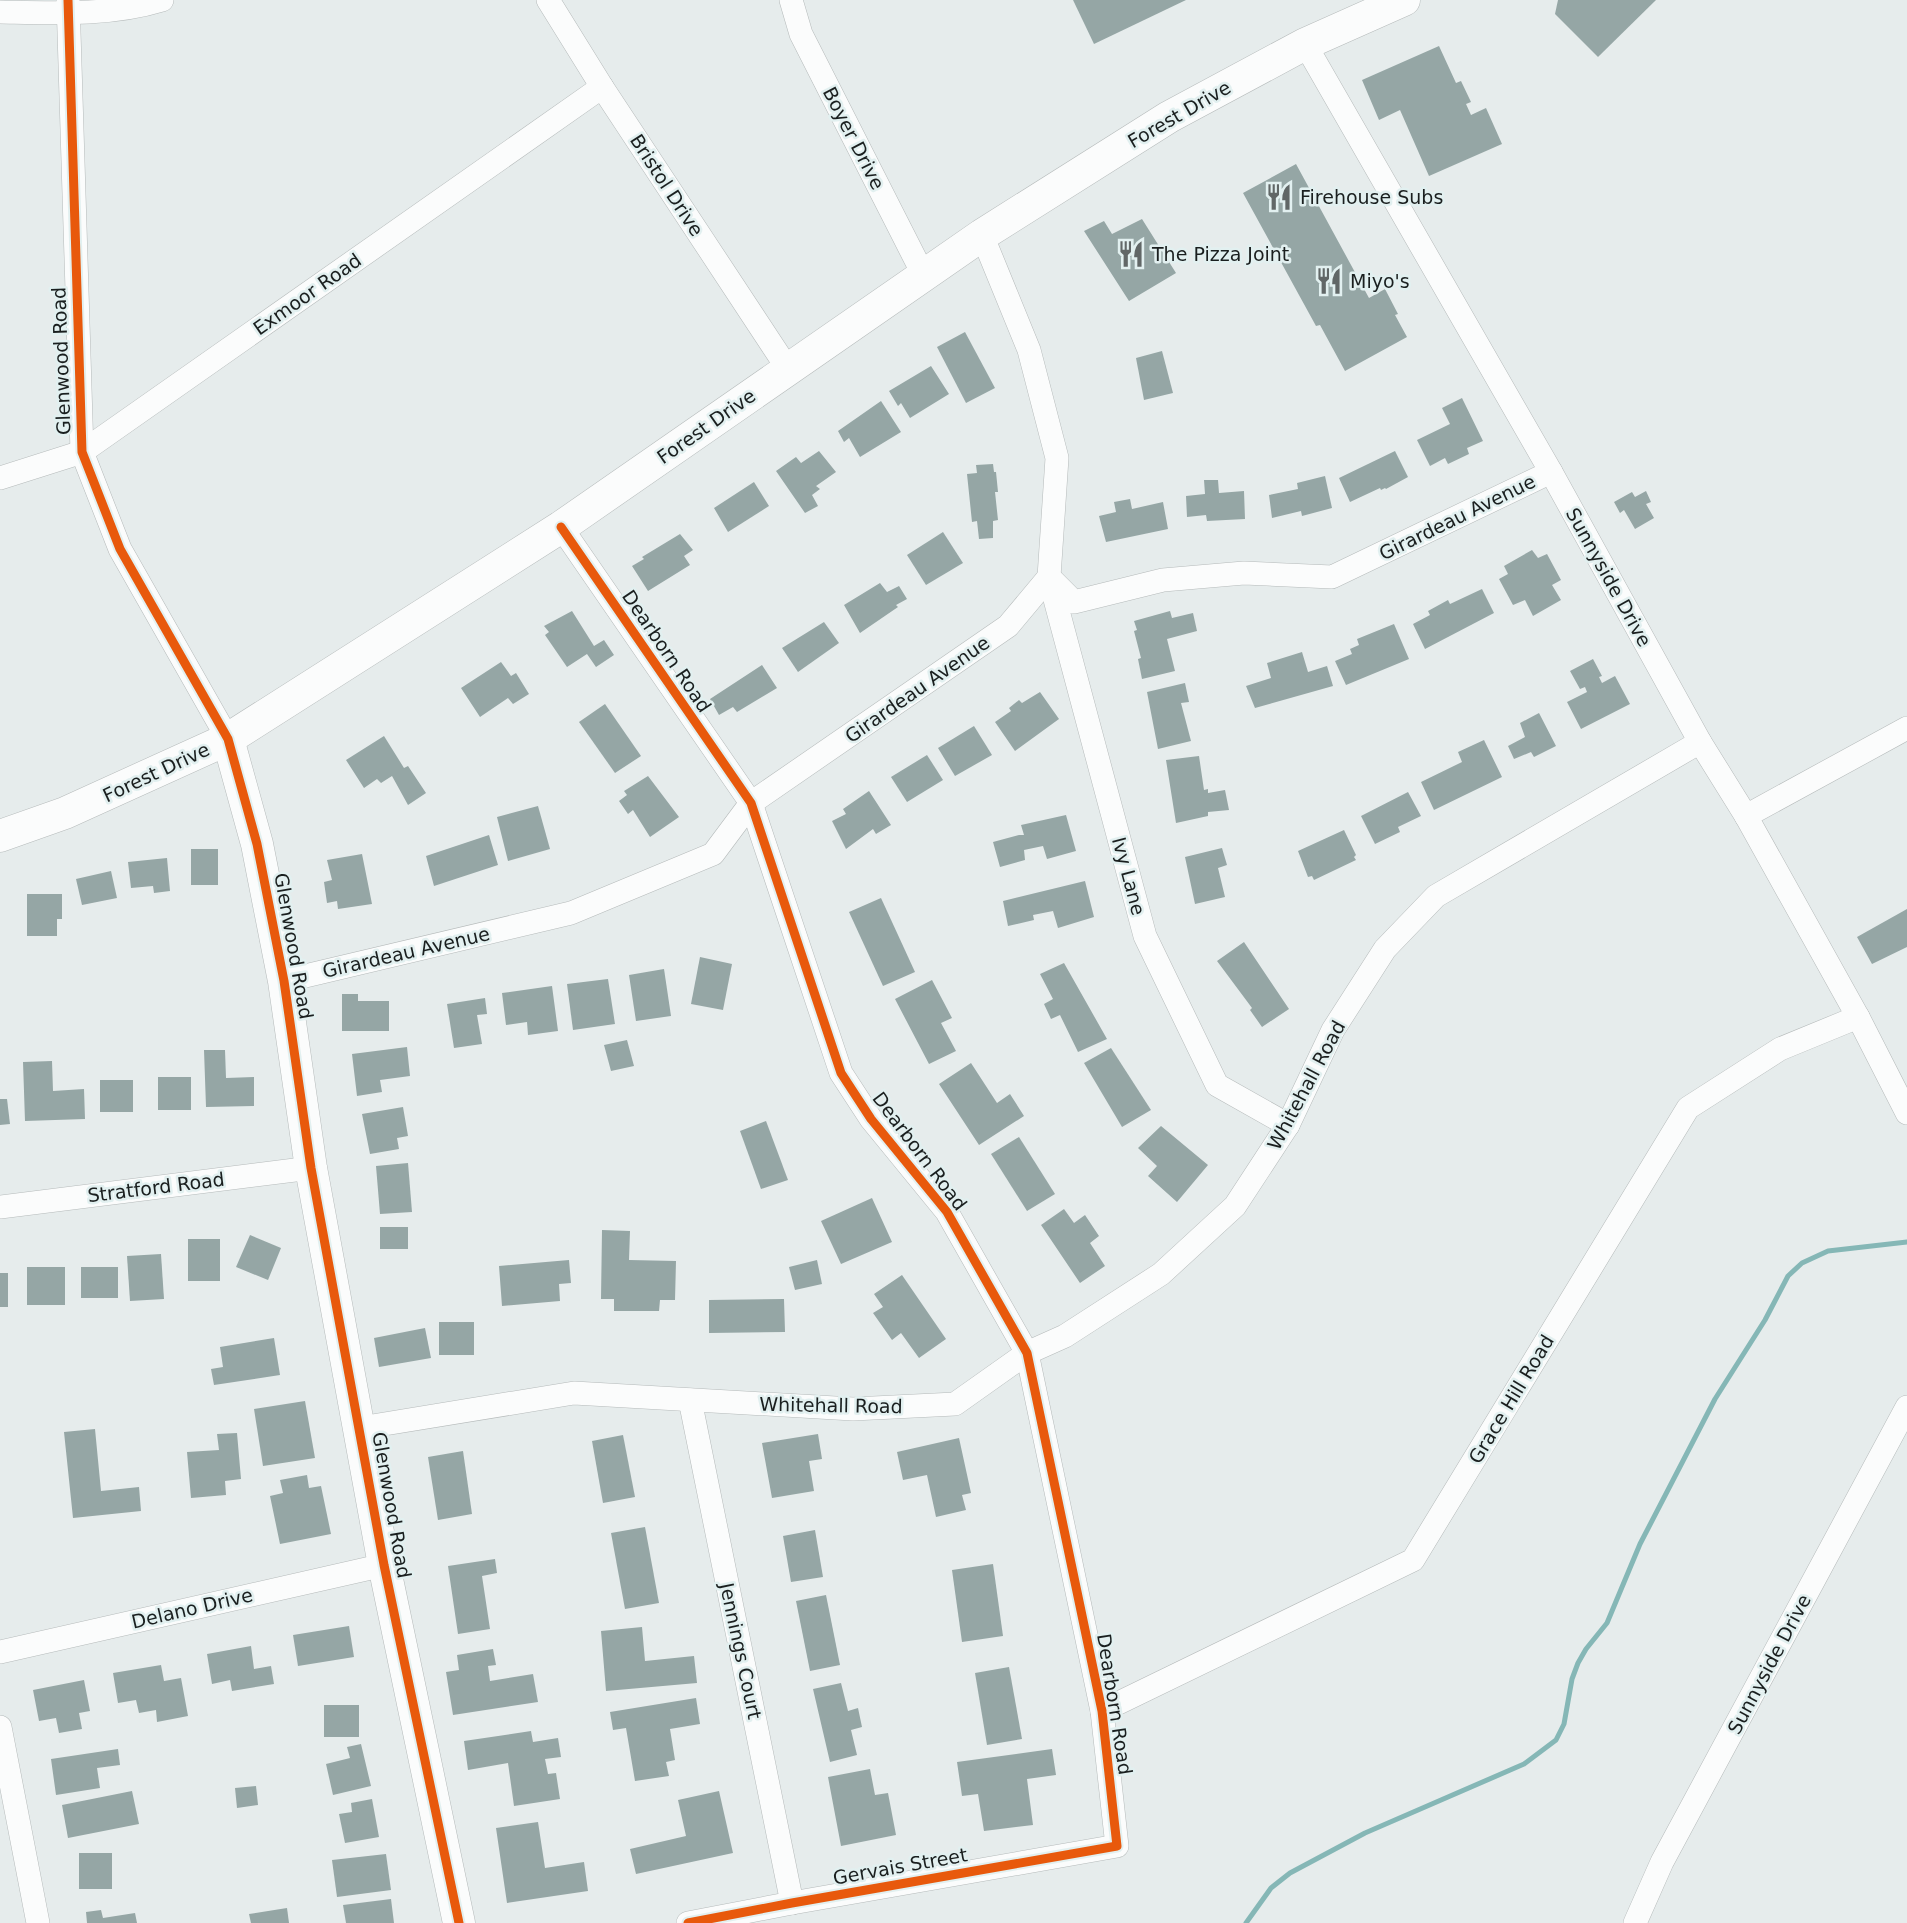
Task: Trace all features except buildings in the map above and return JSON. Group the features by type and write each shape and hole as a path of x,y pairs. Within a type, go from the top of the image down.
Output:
{"main road":[{"name":"Forest Drive","path":"0,836 65,813 228,738 561,527 923,274 1169,117 1305,44 1405,0"},
{"name":"Glenwood Road","path":"228,738 257,844 284,981 311,1168 384,1565 459,1923"}],"street":[{"path":"0,12 68,6 142,6 162,0"},
{"name":"Bristol Drive","path":"548,0 602,87 788,369"},
{"name":"Boyer Drive","path":"791,0 801,34 923,274"},
{"name":"Glenwood Road","path":"68,6 82,452 120,549 228,738"},
{"name":"Sunnyside Drive","path":"1305,44 1551,472 1700,742 1746,816 1858,1017 1907,1112"},
{"name":"Exmoor Road","path":"0,478 82,452 602,87"},
{"name":"Ivy Lane","path":"982,235 1029,350 1057,457 1049,577 1145,936 1217,1084 1288,1125"},
{"name":"Girardeau Avenue","path":"284,981 571,913 713,854 751,803 1008,626 1049,577 1074,602 1163,580 1244,573 1332,577 1551,472"},
{"name":"Dearborn Road","path":"561,527 751,803 841,1073 871,1119 947,1212 1027,1353 1102,1711 1117,1846"},
{"path":"1746,816 1907,728"},
{"name":"Whitehall Road","path":"360,1428 573,1393 853,1409 955,1404 1027,1353 1065,1336 1161,1274 1235,1206 1288,1125 1333,1030 1385,949 1436,896 1700,742"},
{"name":"Grace Hill Road","path":"1102,1711 1413,1560 1688,1108 1780,1049 1858,1017"},
{"name":"Stratford Road","path":"0,1207 311,1168"},
{"name":"Jennings Court","path":"690,1400 792,1903"},
{"name":"Sunnyside Drive","path":"1635,1923 1662,1862 1907,1407"},
{"name":"Delano Drive","path":"0,1652 384,1565"},
{"path":"0,1727 38,1923"},
{"name":"Gervais Street","path":"688,1923 1117,1846"}],"waterway":[{"path":"1246,1923 1271,1888 1290,1873 1365,1833 1524,1764 1556,1740 1564,1724 1572,1679 1578,1663 1607,1623 1640,1544 1715,1399 1765,1320 1788,1276 1802,1263 1828,1251 1907,1242"}],"cycle path":[{"path":"68,0 82,452 120,549 228,739 257,844 284,981 311,1168 384,1565 459,1923"},
{"path":"561,527 751,803 841,1073 871,1119 947,1212 1027,1353 1102,1711 1117,1846 688,1923"}],"place":[{"name":"Firehouse Subs","path":"1279,197"},
{"name":"The Pizza Joint","path":"1131,254"},
{"name":"Miyo's","path":"1329,281"}]}
